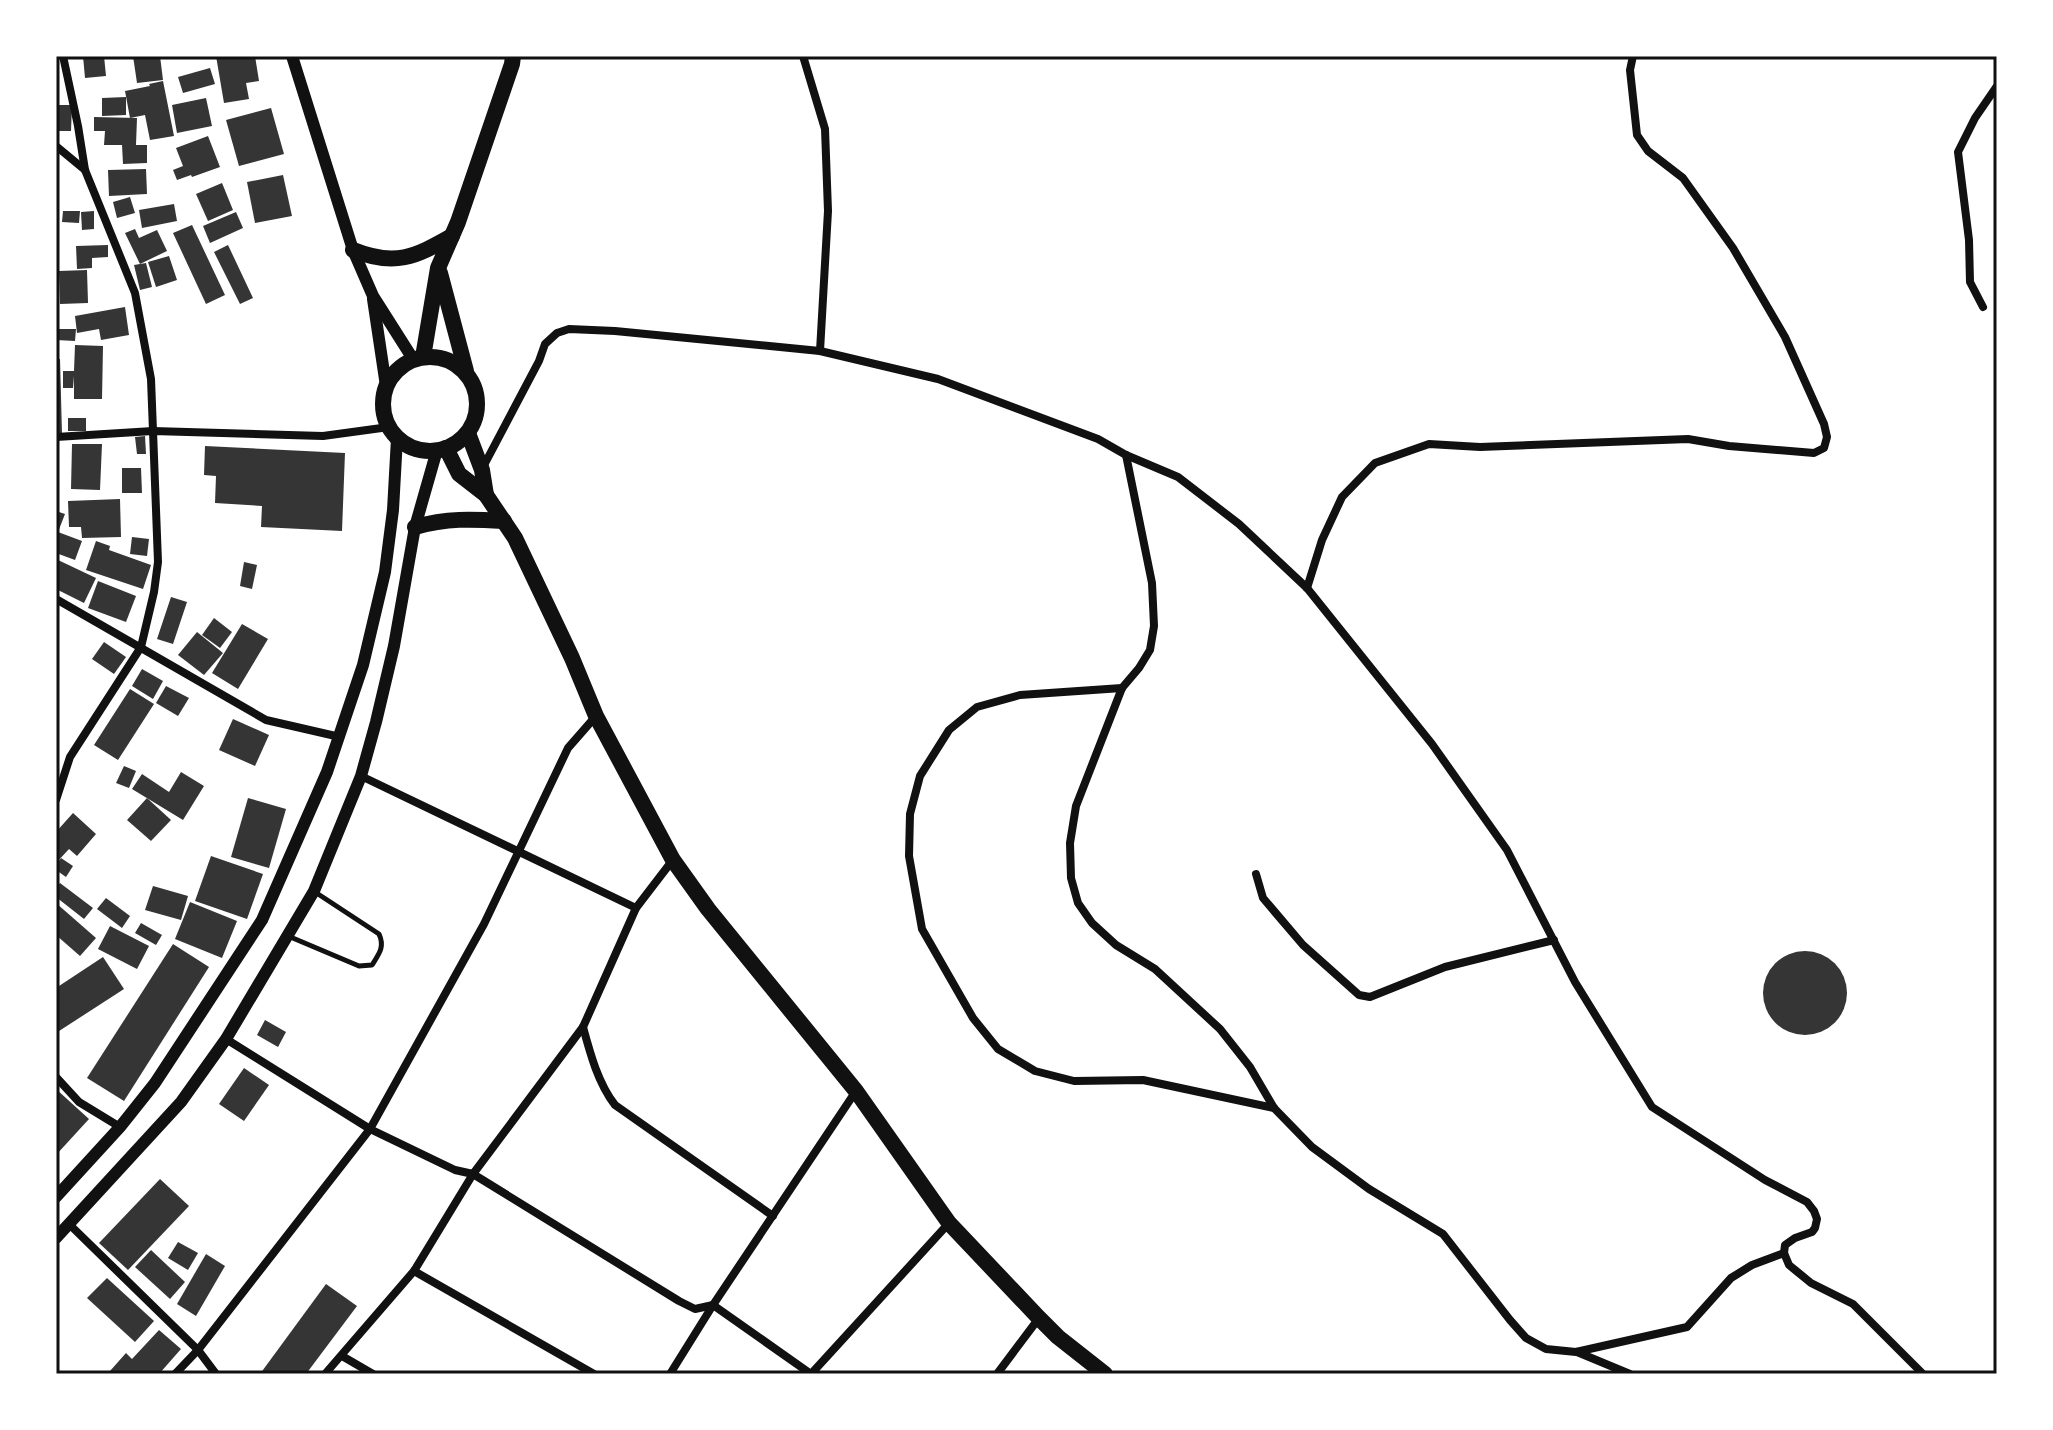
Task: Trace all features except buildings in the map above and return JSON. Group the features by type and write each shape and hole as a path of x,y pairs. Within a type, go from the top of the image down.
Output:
{"highway":[{"path":"418,358 438,268 515,59"},
{"path":"353,250 375,258 400,258 424,252 452,236"},
{"path":"438,268 466,371 475,386 478,402 476,418 468,433 458,442 442,449 423,450 409,446 393,432 384,414 383,400 392,375 402,366 418,358 439,357 466,371"},
{"path":"468,433 482,470 486,495"},
{"path":"442,449 459,474 486,495 515,538 596,716 673,860 708,909 856,1091 949,1223 1058,1337 1105,1374"},
{"path":"415,527 457,519 504,521"}],"street":[{"path":"56,800 70,757 141,647 158,562 151,379 135,293 85,170 63,56"},
{"path":"292,56 353,250 373,296 418,358"},
{"path":"803,56 825,129 828,211 820,351"},
{"path":"1307,588 1322,540 1342,497 1375,463 1429,444 1480,447 1688,439 1729,446 1814,453 1824,448 1827,437 1824,424 1785,337 1733,248 1683,178 1648,151 1637,135 1630,70 1633,56"},
{"path":"1983,307 1970,282 1969,240 1958,152 1975,118 1997,86"},
{"path":"56,146 85,170"},
{"path":"373,296 386,386"},
{"path":"482,470 545,344 557,333 569,329 820,351 938,379 1098,439 1126,455 1178,477 1239,524 1307,588 1432,744 1507,850 1575,982 1652,1107 1765,1180 1807,1202 1817,1219 1815,1228 1785,1245 1784,1253 1789,1265 1811,1283 1853,1304 1923,1374"},
{"path":"56,437 153,431 323,436 393,432 393,510 385,572 363,665 327,772 262,920 155,1083 120,1127 56,1197"},
{"path":"56,1238 181,1102 226,1039 314,891 361,776 394,646 415,527 442,449"},
{"path":"1126,455 1152,583 1154,626 1150,650 1122,688 1076,806 1070,855 1071,878 1078,903 1092,923 1116,945 1155,969 1220,1029 1250,1067 1274,1108 1312,1147 1369,1189 1443,1234 1526,1338 1546,1349 1576,1352 1630,1374"},
{"path":"56,599 266,720 340,737"},
{"path":"1122,688 1020,695 977,707 949,730 920,776 910,814 909,856 922,929 973,1018 998,1049 1035,1071 1074,1081 1143,1080 1274,1108"},
{"path":"175,1374 198,1350 370,1129 484,924 568,748 596,716"},
{"path":"361,776 636,908"},
{"path":"325,1374 414,1271 473,1174 583,1027 636,908 673,860"},
{"path":"1256,874 1263,898 1303,945 1359,995 1370,997 1445,967 1554,940"},
{"path":"583,1027 593,1064 615,1105 773,1216"},
{"path":"226,1039 370,1129 455,1170 473,1174 679,1301 695,1309 713,1305 811,1374 949,1223"},
{"path":"56,1077 79,1102 120,1127"},
{"path":"670,1374 856,1091"},
{"path":"69,1224 198,1350 216,1374"},
{"path":"1576,1352 1687,1327 1731,1278 1752,1265 1784,1253"},
{"path":"414,1271 594,1374"},
{"path":"997,1374 1039,1318"},
{"path":"342,1356 373,1374"}],"lane":[{"path":"288,936 359,966 372,965 378,955 382,948 379,934 314,891"}]}
